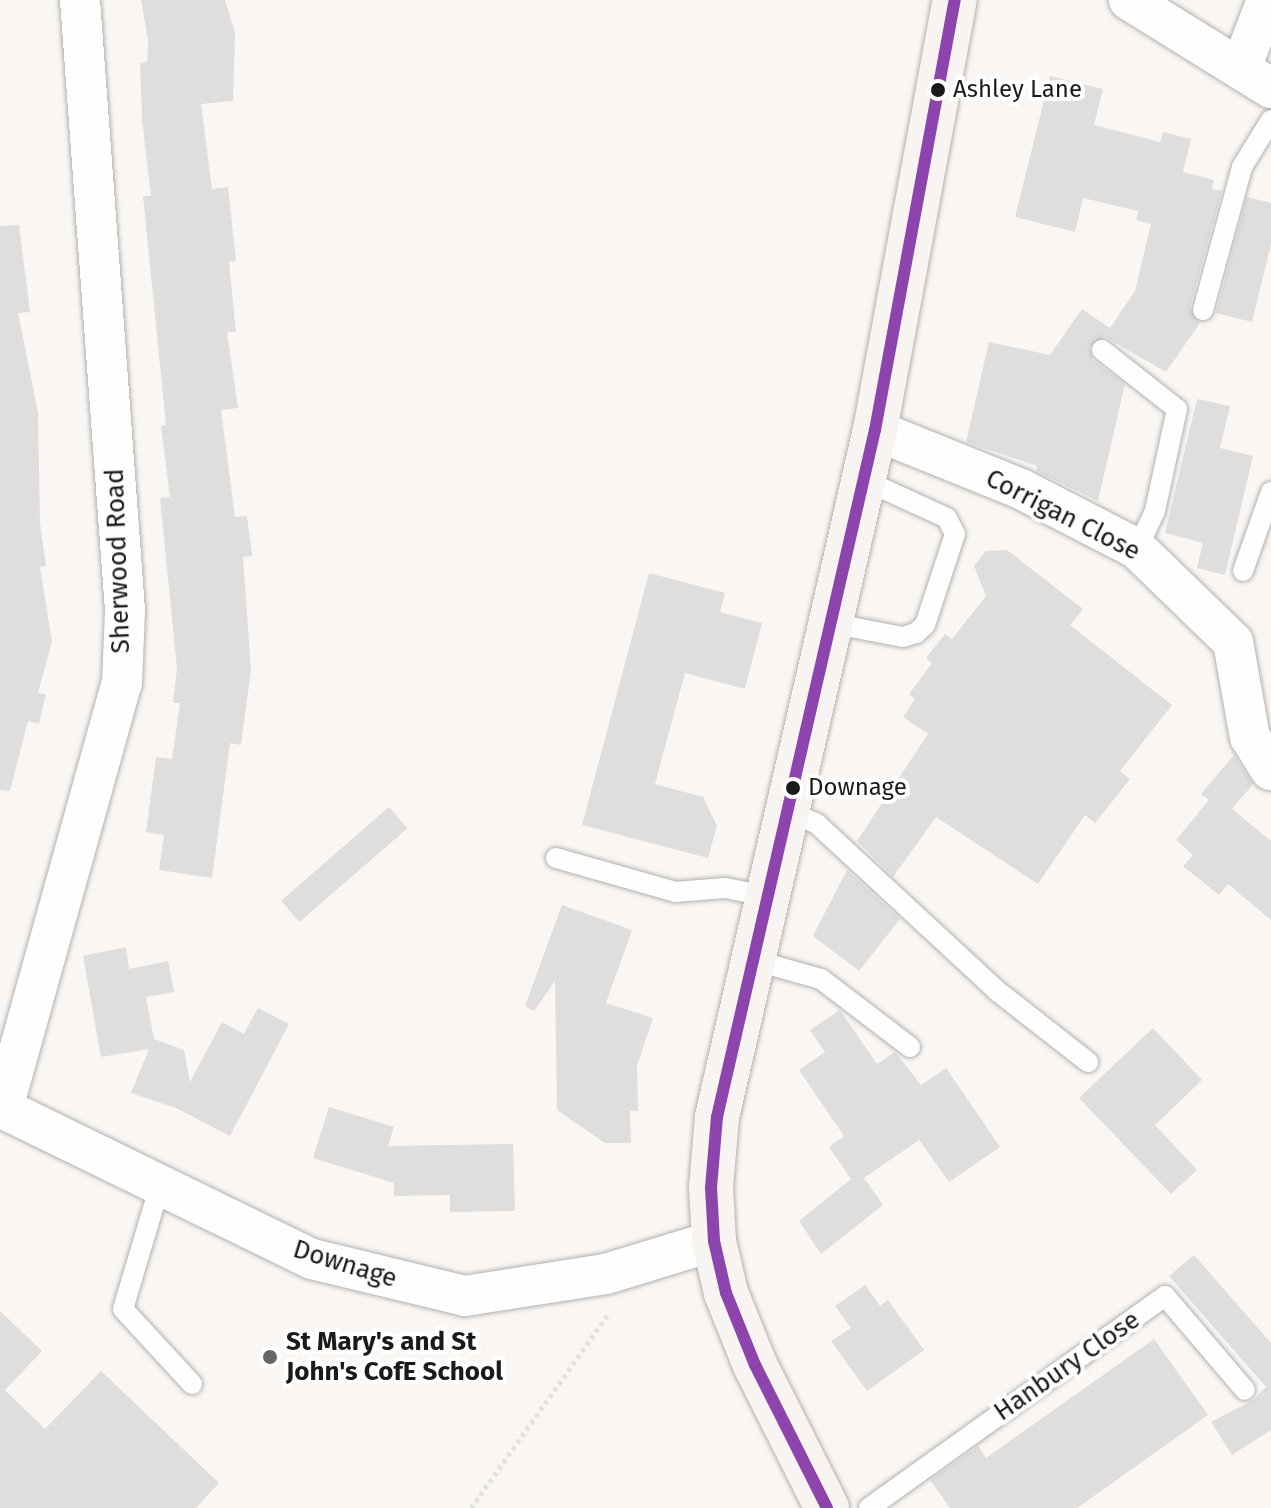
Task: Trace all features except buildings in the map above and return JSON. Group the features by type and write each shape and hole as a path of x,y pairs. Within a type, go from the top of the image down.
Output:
{"main road":[{"path":"827,1508 755,1365 726,1293 714,1241 711,1188 717,1117 875,430 955,0"}],"street":[{"name":"Sherwood Road","path":"2,1107 122,683 125,610 80,0"},
{"path":"1129,0 1256,78 1267,0"},
{"name":"Corrigan Close","path":"875,430 1021,489 1137,549 1220,623 1233,642 1250,737 1271,770"},
{"name":"Downage","path":"2,1107 312,1259 465,1296 606,1274 714,1241"}],"lane":[{"path":"1203,310 1242,167 1271,120"},
{"path":"1102,350 1177,409 1155,511 1137,549"},
{"path":"830,623 903,637 916,633 925,625 955,534 947,518 864,480"},
{"path":"1243,571 1271,492"},
{"path":"787,811 817,824 996,990 1088,1062"},
{"path":"556,858 675,892 725,888 767,896"},
{"path":"753,960 821,979 910,1047"},
{"path":"160,1185 123,1309 192,1384"},
{"name":"Hanbury Close","path":"869,1508 1165,1296 1245,1390"}],"path":[{"path":"471,1508 611,1311"}],"transit line":[{"path":"827,1508 755,1365 726,1293 714,1241 711,1188 717,1117 875,430 955,0"}],"place":[{"name":"Ashley Lane","path":"938,90"},
{"name":"Downage","path":"793,788"},
{"name":"St Mary's and St John's CofE School","path":"270,1357"}]}
